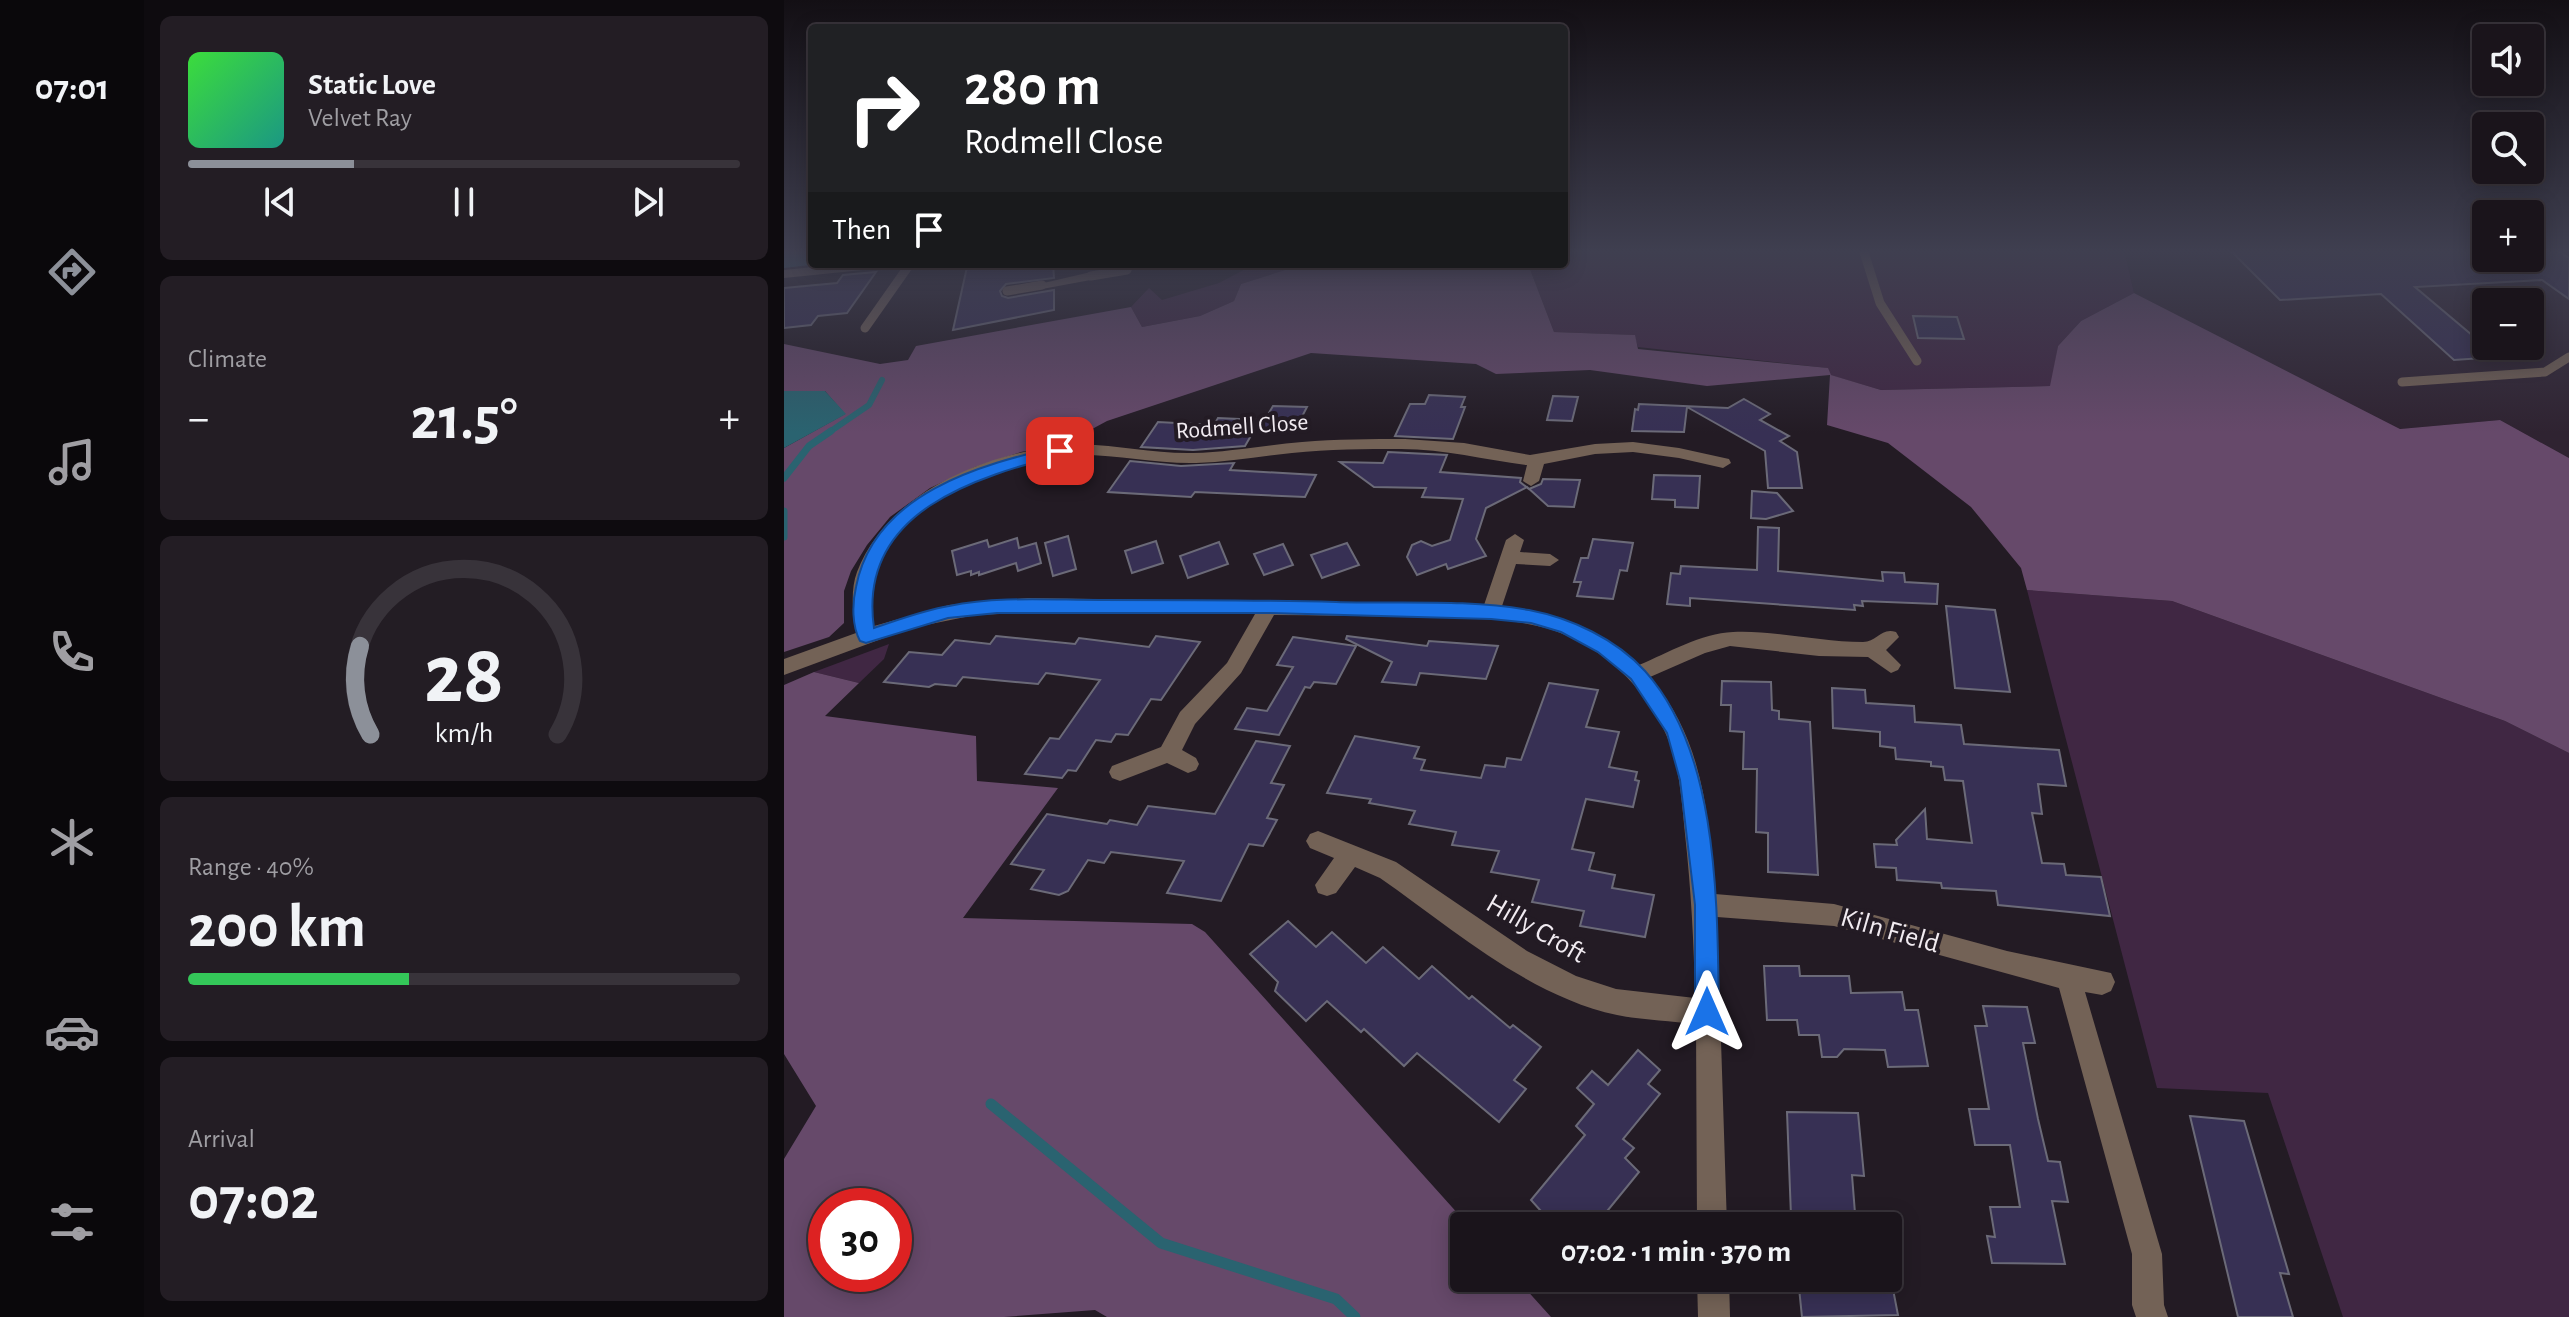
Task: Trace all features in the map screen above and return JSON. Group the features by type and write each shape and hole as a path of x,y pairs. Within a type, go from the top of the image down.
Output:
{"street":[{"name":"Rodmell Close","path":"866,636 861,602 867,571 880,545 902,519 937,493 969,477 1031,456 1096,450 1190,458 1306,447 1379,444 1449,447 1537,460 1603,447 1697,449 1723,463"},
{"path":"1531,481 1537,460"},
{"path":"1491,612 1512,548 1550,560"},
{"path":"784,667 866,636 948,612 997,607 1269,607 1491,612 1531,617 1567,628 1605,647 1637,674 1659,703 1676,732 1690,780 1706,905 1712,1212"},
{"path":"1120,772 1178,759 1187,718 1234,668 1269,607"},
{"path":"1637,674 1700,647 1730,639 1819,649 1881,643 1891,665"},
{"name":"Hilly Croft","path":"1318,841 1388,870 1518,960 1571,987 1616,1002 1707,1012"},
{"path":"1327,885 1351,855"},
{"name":"Kiln Field","path":"1706,905 1852,918 1965,953 2070,979 2102,982"},
{"path":"2070,979 2076,1011 2147,1254 2145,1313"},
{"path":"1713,1292 1714,1317"}],"lane":[{"path":"865,328 877,310"},
{"path":"1885,310 1917,361"},
{"path":"2402,382 2545,372 2569,357"}],"shaded area":[{"path":"1112,310 1133,310 1142,327 1200,316 1213,310 1546,310 1554,332 1635,335 1638,349 1828,368 1831,375 1881,390 2050,386 2058,346 2081,321 2101,310 2168,310 2400,429 2500,420 2569,458 2569,753 2505,721 2172,601 2027,590 2021,568 1971,507 1888,443 1827,425 1830,375 1707,386 1590,370 1496,374 1476,364 1311,353 1107,421 1068,442 1021,452 975,467 930,488 890,517 867,545 851,571 844,591 844,623 829,637 784,652 784,448 845,414 825,391 784,391 784,344 880,364 908,360 916,346"},
{"path":"1133,310 1213,310 1200,316 1142,327"},
{"path":"1546,310 2101,310 2081,321 2058,346 2051,386 1881,390 1830,375 1827,368 1638,347 1634,335 1554,332"},
{"path":"2168,310 2472,310 2472,360 2544,360 2544,310 2569,310 2569,458 2500,420 2400,429"},
{"path":"2027,590 2172,601 2505,721 2569,753 2569,1317 2343,1317 2268,1093 2157,1088"},
{"path":"889,644 884,659 859,683 814,672"},
{"path":"814,672 859,683 825,716 976,736 977,781 1058,788 963,918 1192,924 1205,932 1456,1212 1450,1212 1450,1292 1529,1292 1551,1317 1107,1317 1095,1310 1004,1317 784,1317 784,1159 816,1106 784,1054 784,685"}],"water":[{"path":"784,391 825,391 846,414 784,448"}],"building":[{"path":"784,310 849,310 818,316 811,325 784,328"},
{"path":"957,310 1052,310 953,330"},
{"path":"2399,310 2443,310 2472,335 2472,359 2454,360"},
{"path":"1913,316 1957,317 1964,339 1918,338"},
{"path":"1429,395 1465,397 1461,407 1465,407 1453,439 1395,436 1410,404 1425,404"},
{"path":"1553,396 1578,397 1572,421 1547,420"},
{"path":"1744,399 1770,414 1760,420 1789,436 1780,441 1797,452 1802,488 1768,488 1765,451 1687,407 1684,432 1632,431 1635,409 1638,410 1639,404 1728,408"},
{"path":"1273,406 1307,407 1295,430 1260,428"},
{"path":"1218,418 1260,420 1245,446 1193,450 1141,447 1158,422 1214,425"},
{"path":"1388,452 1447,455 1440,472 1521,478 1520,482 1527,487 1486,508 1476,539 1486,556 1448,569 1446,564 1417,575 1407,557 1412,545 1421,541 1432,546 1450,540 1463,499 1422,497 1426,488 1374,487 1340,462 1383,463"},
{"path":"1130,461 1181,466 1234,463 1230,470 1316,475 1305,497 1195,492 1191,497 1108,492"},
{"path":"1654,475 1700,476 1698,508 1675,507 1675,500 1652,499"},
{"path":"1543,479 1580,480 1574,507 1548,506 1529,489 1541,484"},
{"path":"1752,491 1777,493 1793,511 1766,519 1751,518"},
{"path":"1758,527 1779,528 1778,571 1883,581 1882,572 1904,573 1905,582 1938,584 1937,604 1862,601 1863,606 1854,605 1855,610 1690,598 1690,606 1667,604 1671,573 1680,574 1681,566 1757,570"},
{"path":"1068,536 1076,569 1053,576 1045,543"},
{"path":"1017,538 1019,548 1036,543 1041,563 1018,571 1016,563 979,575 979,572 971,575 971,571 957,575 952,551 987,540 989,547"},
{"path":"1593,539 1633,543 1627,571 1620,570 1613,599 1577,596 1581,582 1574,582 1581,558 1588,558"},
{"path":"1156,541 1163,563 1132,573 1125,551"},
{"path":"1219,542 1228,564 1188,578 1180,556"},
{"path":"1347,543 1359,565 1322,578 1311,555"},
{"path":"1283,544 1293,565 1264,575 1254,554"},
{"path":"1946,606 1995,610 2010,692 1955,688"},
{"path":"996,636 1075,644 1079,638 1149,647 1156,636 1200,642 1161,700 1151,699 1128,735 1116,734 1111,742 1096,740 1076,771 1068,770 1062,778 1025,774 1050,738 1059,739 1100,680 1046,673 1038,684 963,677 956,686 935,684 929,687 884,682 909,652 942,655 955,640 990,644"},
{"path":"1347,636 1427,646 1429,641 1498,646 1486,679 1420,673 1416,685 1382,682 1392,662 1346,639"},
{"path":"1293,637 1356,646 1336,684 1314,682 1310,688 1305,687 1279,735 1235,729 1247,708 1267,711 1293,667 1277,665"},
{"path":"1722,681 1771,682 1772,710 1779,711 1779,719 1810,722 1818,875 1768,872 1768,833 1756,832 1757,769 1743,769 1744,732 1730,731 1731,705 1721,705"},
{"path":"1549,683 1598,690 1586,727 1619,732 1609,767 1637,772 1635,780 1639,781 1633,807 1586,799 1572,849 1594,853 1589,870 1615,875 1612,888 1654,895 1645,937 1580,926 1584,911 1532,902 1539,880 1491,872 1499,851 1452,845 1456,832 1409,824 1415,811 1369,803 1371,799 1327,793 1355,736 1419,747 1414,758 1425,760 1421,770 1481,778 1485,765 1505,767 1507,758 1521,760"},
{"path":"1832,688 1865,690 1866,703 1914,706 1915,722 1961,725 1964,744 2059,750 2066,786 2038,784 2042,814 2032,813 2042,863 2064,864 2066,875 2101,877 2110,916 1998,905 1996,891 1942,888 1941,883 1897,880 1896,868 1876,867 1874,844 1897,845 1896,840 1925,809 1927,839 1972,843 1963,781 1945,780 1943,767 1931,766 1931,762 1896,759 1895,748 1880,746 1880,732 1833,728"},
{"path":"1256,741 1290,746 1271,783 1284,785 1267,818 1277,820 1263,846 1249,844 1221,901 1167,893 1184,861 1111,852 1104,863 1088,860 1068,891 1059,895 1031,889 1044,870 1011,864 1047,814 1107,824 1110,820 1137,825 1148,806 1215,814"},
{"path":"1288,921 1316,947 1332,932 1366,963 1383,947 1419,979 1432,966 1469,999 1472,996 1510,1028 1513,1025 1541,1047 1514,1080 1526,1089 1499,1122 1417,1053 1404,1066 1364,1029 1361,1032 1327,1001 1306,1021 1275,991 1278,982 1250,954"},
{"path":"1764,966 1799,966 1800,976 1849,976 1851,993 1902,992 1905,1010 1918,1010 1928,1066 1888,1067 1885,1050 1844,1049 1837,1057 1822,1057 1819,1035 1799,1035 1797,1020 1767,1020"},
{"path":"1983,1006 2027,1007 2035,1043 2023,1043 2038,1119 2048,1161 2060,1162 2068,1202 2052,1201 2065,1264 1992,1263 1987,1236 1995,1237 1990,1207 2020,1207 2010,1145 1975,1145 1969,1109 1989,1109 1975,1026 1987,1026"},
{"path":"1638,1050 1660,1070 1648,1084 1660,1094 1623,1139 1634,1148 1625,1158 1639,1172 1606,1212 1540,1212 1531,1200 1585,1135 1576,1126 1594,1104 1577,1088 1592,1071 1608,1085"},
{"path":"1787,1112 1858,1113 1864,1176 1852,1175 1855,1212 1791,1212"},
{"path":"2190,1116 2244,1121 2289,1274 2280,1273 2293,1317 2238,1317"},
{"path":"1799,1292 1894,1292 1898,1315 1802,1317"}],"waterway":[{"path":"828,433 869,405 882,380"},
{"path":"784,478 809,446 831,431"},
{"path":"784,511 784,537"},
{"path":"991,1104 1161,1243 1336,1299 1355,1317"}],"route":[{"path":"1060,451 1031,456 969,477 937,493 902,519 880,545 867,571 861,602 866,636 948,612 997,607 1269,607 1491,612 1531,617 1567,628 1605,647 1637,674 1676,732 1690,780 1706,905 1707,1012"}]}
